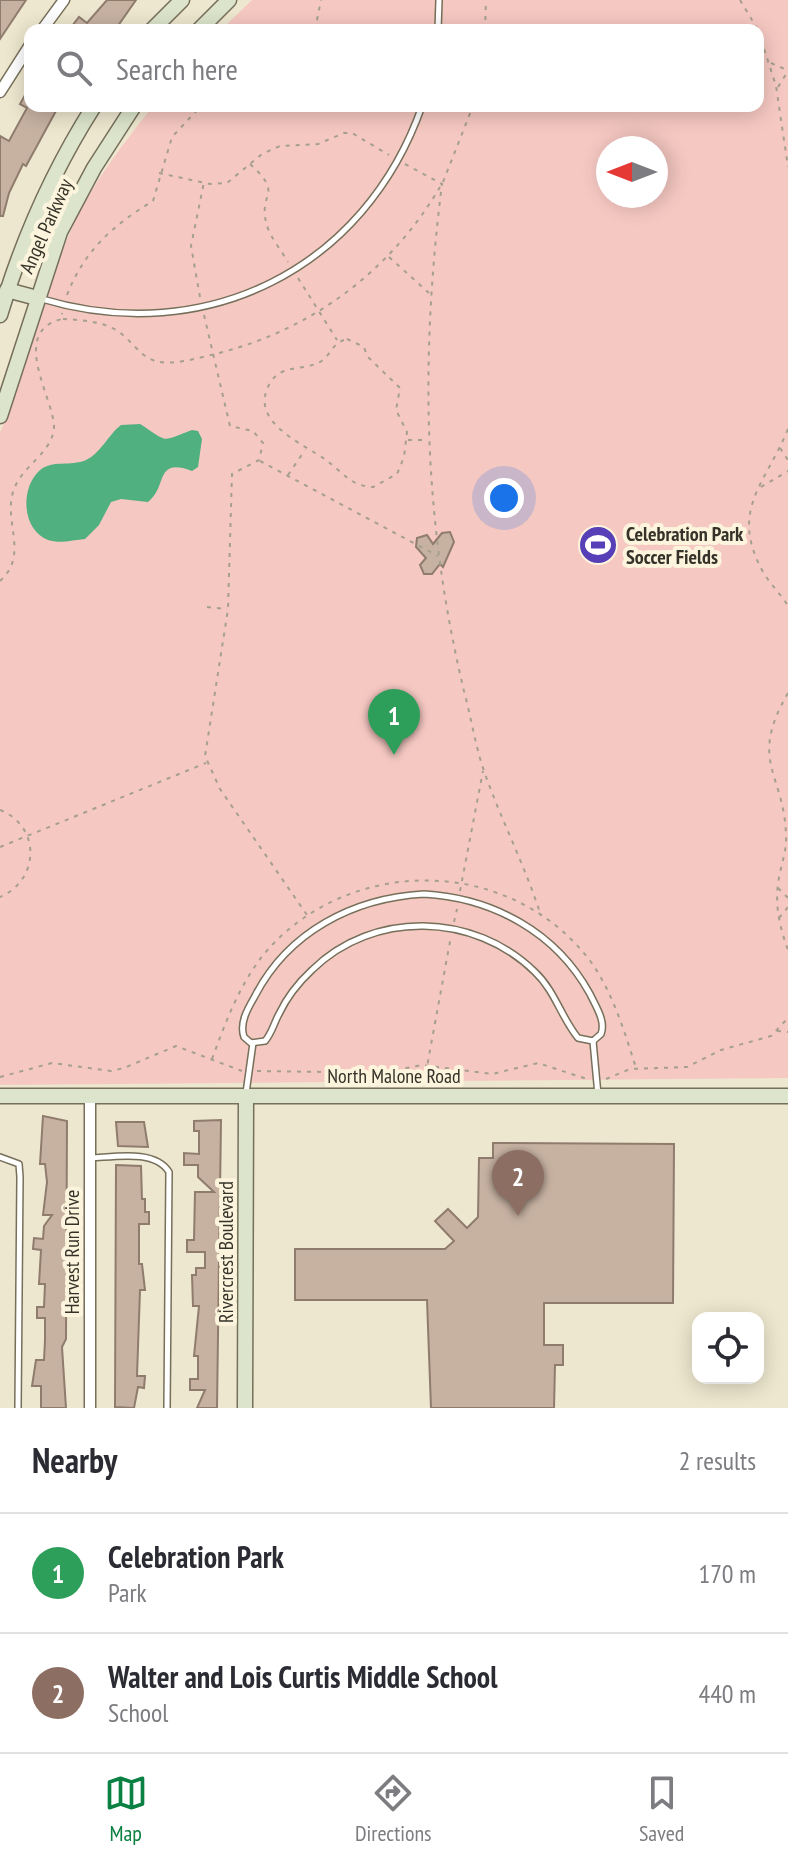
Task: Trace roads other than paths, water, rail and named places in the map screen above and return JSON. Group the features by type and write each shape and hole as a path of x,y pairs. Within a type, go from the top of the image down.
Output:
{"street":[{"path":"46,24 64,0"},
{"path":"158,24 182,0"},
{"path":"205,24 229,0"},
{"path":"0,92 24,54"},
{"name":"Angel Parkway","path":"0,315 4,288 33,218 65,151 90,112"},
{"name":"Angel Parkway","path":"0,416 60,232 130,112"},
{"path":"4,288 37,298"},
{"name":"North Malone Road","path":"0,1096 788,1096"},
{"name":"Harvest Run Drive","path":"90,1096 90,1408"},
{"name":"Rivercrest Boulevard","path":"245,1408 246,1096"}],"lane":[{"path":"438,24 439,0"},
{"path":"37,298 63,306 130,316 203,307 257,289 293,270 330,243 361,212 398,160 419,112"},
{"path":"253,1043 242,1032 249,1007 276,964 299,940 357,906 389,897 424,894 459,898 493,908 525,924 553,946 576,972 601,1019 603,1030 593,1041 598,1096"},
{"path":"253,1043 268,1038 293,990 328,956 371,933 419,925 467,932 512,953 548,986 578,1038 593,1041"},
{"path":"246,1096 253,1043"},
{"path":"0,1157 19,1164 20,1177 18,1408"},
{"path":"90,1158 150,1159 160,1162 169,1172 167,1408"}],"place":[{"name":"Celebration Park Soccer Fields","path":"598,545"},
{"name":"Celebration Park","path":"394,755"},
{"name":"Walter and Lois Curtis Middle School","path":"518,1216"}]}
